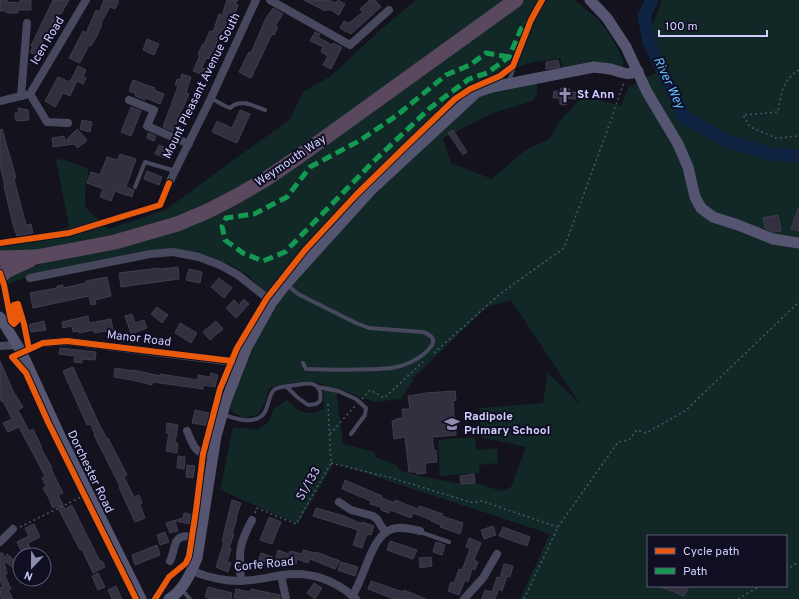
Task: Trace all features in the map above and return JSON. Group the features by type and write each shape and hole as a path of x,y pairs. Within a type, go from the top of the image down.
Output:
{"highway":[{"name":"Weymouth Way","path":"0,258 36,257 108,244 177,224 222,204 266,179 301,155 516,0"},
{"name":"Weymouth Way","path":"0,276 6,271 36,257"}],"street":[{"name":"Icen Road","path":"30,94 86,0"},
{"name":"Mount Pleasant Avenue South","path":"169,183 211,98 256,0"},
{"path":"270,0 350,45 389,10"},
{"path":"590,0 614,28 626,47 647,92 678,144 688,167 696,197 701,208 713,217 773,239 799,243"},
{"path":"21,96 27,23"},
{"path":"169,599 181,588 192,571 197,558 212,456 226,401 256,331 272,302 286,284 371,190 477,92 492,87 594,67 606,68 626,74 633,74 638,71"},
{"path":"0,101 30,94 47,122 68,123"},
{"path":"129,100 154,110 147,126 189,144"},
{"path":"30,278 150,254 173,252 199,257 220,265 238,275 272,302"},
{"name":"Dorchester Road","path":"0,317 4,329 17,345 31,372 45,406 141,599"},
{"name":"Manor Road","path":"43,343 67,341 241,363"},
{"path":"0,346 17,345"},
{"path":"187,432 195,448 200,453 212,456"},
{"path":"339,502 351,510 377,519 385,532"},
{"path":"241,581 240,549 244,536 252,520"},
{"path":"354,597 373,550 385,532 393,528 408,529 420,532"},
{"path":"0,542 16,529"},
{"path":"170,560 174,554 175,543 180,538 192,536 201,538"},
{"path":"464,599 483,578 497,554"},
{"name":"Corfe Road","path":"192,571 219,579 241,581 282,575 305,574 318,576 340,586 354,597"},
{"path":"282,575 286,599"}],"lane":[{"path":"508,84 531,20"},
{"path":"211,98 230,108 234,104 241,103 253,105 265,110"},
{"path":"135,187 145,162 175,171"},
{"path":"286,284 298,294 362,325 380,329 405,329 423,332 430,335 433,339 431,346 414,361 396,367 368,369 306,368 303,363"},
{"path":"222,414 239,420 255,420 263,414 273,391 276,388 308,383 314,384 318,387 338,391 356,399 366,408 365,415 351,434"},
{"path":"286,386 296,397 308,405 316,404 320,401 320,391 318,387"},
{"path":"420,532 449,542"},
{"path":"181,588 190,599"}],"path":[{"path":"799,70 794,73 783,86 778,112 743,115 750,127 776,138 799,136"},
{"path":"429,357 500,294 564,248 611,120 626,74"},
{"path":"524,599 558,527 618,442 629,440 636,430 646,434 685,411 799,302"},
{"path":"330,434 370,390 384,398 423,362"},
{"path":"331,463 392,478 473,503 482,501 558,527"},
{"path":"82,488 88,502"},
{"path":"16,529 85,495"},
{"path":"787,569 799,562"},
{"path":"738,599 758,587"}],"green space":[{"path":"416,0 574,0 598,19 611,36 624,61 622,67 562,69 561,58 529,63 515,69 509,74 503,80 537,83 537,93 533,101 493,113 443,138 451,163 492,179 524,151 550,138 559,122 583,96 621,106 628,88 667,66 650,32 662,0 799,0 799,599 520,599 550,534 334,463 298,524 220,490 233,427 258,430 269,421 274,409 287,400 301,411 308,413 313,413 324,409 323,384 307,381 274,386 269,389 264,404 257,415 244,418 232,412 230,407 232,400 272,302 248,275 231,265 210,256 173,248 29,277 8,284 6,282 7,279 15,274 31,267 72,255 35,251 0,254 0,246 69,227 56,160 62,159 87,168 89,172 85,188 85,207 108,229 165,210 290,119 303,92 331,76 380,30","holes":["511,300 581,405 548,373 543,403 480,408 480,437 526,447 511,487 502,491 475,483 461,484 401,471 396,465 375,457 375,452 343,444 337,397 338,389 374,402 401,399 414,379 412,379 487,307"]},
{"path":"475,437 476,450 497,448 498,463 479,465 479,473 440,476 438,440"}],"building":[{"path":"0,0 20,3 20,0 31,0 31,10 18,10 18,13 7,13 7,11 0,11"},
{"path":"53,0 69,0 61,14 59,13 47,35 46,34 35,55 30,52 33,47 31,46"},
{"path":"104,0 118,0 118,3 115,9 110,7 101,23 102,24 97,36 91,46 89,45 80,63 69,58 83,31 86,33 96,10 99,12"},
{"path":"227,0 238,0 235,4 238,5 227,31 222,29 213,52 209,59 206,58 202,68 207,70 205,76 193,71 200,55 198,54 210,31 213,32 219,14 222,15"},
{"path":"304,0 329,0 336,3 338,0 345,4 339,15 329,9 328,11 326,9 325,11"},
{"path":"370,0 375,0 381,7 351,34 340,28 344,21 349,23 363,12 360,9"},
{"path":"273,8 283,14 275,26 278,27 274,35 272,34 250,78 239,72 249,52 251,53 266,18"},
{"path":"315,32 320,34 318,37 332,45 333,43 342,47 331,69 323,65 328,56 321,52 323,47 310,41"},
{"path":"147,39 159,44 154,55 143,50"},
{"path":"558,60 560,67 546,69 546,62"},
{"path":"78,66 86,70 83,76 86,78 83,84 77,81 70,96 63,93 55,107 45,101 58,77 70,82"},
{"path":"182,74 191,77 186,93 189,94 173,131 163,127 178,86 175,85 177,79 180,80"},
{"path":"133,80 155,88 154,90 164,94 160,104 146,98 145,100 135,96 136,94 129,91"},
{"name":"St Ann","path":"561,88 570,89 570,92 576,92 575,99 566,98 566,105 560,104 560,98 553,98 554,91 560,91"},
{"path":"131,107 141,111 131,136 121,132"},
{"path":"18,108 28,110 29,120 16,121 15,113 19,113"},
{"path":"240,110 250,114 237,143 212,132 217,121 232,128"},
{"path":"82,120 92,122 90,132 80,129"},
{"path":"2,129 16,178 14,179 26,225 31,224 33,233 17,236 13,224 0,166 0,130"},
{"path":"77,129 87,140 78,148 74,144 53,147 52,138 64,136 65,141"},
{"path":"453,130 467,152 463,155 448,133"},
{"path":"148,133 156,136 154,141 147,138"},
{"path":"159,145 174,151 170,160 155,154"},
{"path":"120,154 136,159 126,187 134,190 132,197 115,191 111,201 100,197 103,189 87,183 91,172 100,175 107,157 117,160"},
{"path":"147,171 162,177 159,185 144,179"},
{"path":"799,209 799,231 791,229"},
{"path":"778,215 781,231 774,232 765,228 763,218"},
{"path":"178,267 179,279 121,287 119,273"},
{"path":"189,269 202,272 200,283 186,280"},
{"path":"107,277 111,296 95,300 96,304 91,305 89,296 33,308 30,293 57,288 57,286 63,285 63,288 86,283 86,281"},
{"path":"219,278 232,288 224,298 211,287"},
{"path":"244,299 249,304 236,318 226,308 234,300 239,305"},
{"path":"157,307 168,315 162,323 151,314"},
{"path":"132,314 135,323 144,320 147,328 131,334 125,316"},
{"path":"88,316 89,323 111,319 113,330 94,333 94,330 79,333 79,331 73,332 72,326 63,328 62,322"},
{"path":"44,321 46,330 31,332 29,325"},
{"path":"216,321 223,329 210,340 203,332"},
{"path":"180,323 197,333 191,343 175,333"},
{"path":"60,348 96,352 95,360 82,359 82,363 74,362 75,356 59,354"},
{"path":"0,361 13,391 23,407 18,410 29,431 33,429 63,493 58,495 65,509 72,505 100,561 102,561 105,567 93,573 82,549 80,550 57,506 53,508 43,488 46,486 42,478 45,476 19,427 8,432 3,423 12,419 0,398"},
{"path":"73,367 99,424 127,475 124,477 134,497 139,495 142,503 140,504 145,518 135,522 119,487 120,486 94,435 95,434 90,424 87,425 63,371"},
{"path":"115,368 134,370 160,376 160,374 198,380 198,375 210,377 211,373 218,375 215,387 203,385 203,389 153,382 152,385 114,377"},
{"path":"455,391 456,400 453,401 456,435 432,437 434,451 436,450 437,462 425,463 426,473 417,474 416,472 409,472 405,437 394,439 392,421 403,418 402,409 410,409 408,396"},
{"path":"195,410 213,414 210,426 192,423"},
{"path":"167,423 178,425 175,443 178,443 177,453 166,451 169,433 166,433"},
{"path":"178,456 185,457 184,469 177,468"},
{"path":"187,465 195,466 193,478 186,477"},
{"path":"474,474 475,483 461,484 460,476"},
{"path":"345,480 395,503 395,500 418,509 419,506 463,523 460,534 440,527 441,525 413,513 411,518 390,510 389,513 381,510 381,507 370,504 371,501 342,489"},
{"path":"232,500 241,503 232,533 234,534 229,548 231,549 227,562 231,563 228,572 216,567 224,542 222,541"},
{"path":"316,508 344,516 362,524 362,522 374,526 371,535 367,534 362,548 353,545 358,530 313,516"},
{"path":"184,513 193,515 191,524 175,521 178,531 170,533 166,523 183,518"},
{"path":"269,517 281,522 272,544 260,540"},
{"path":"34,524 40,537 28,543 30,547 19,547 17,542 29,536 25,528"},
{"path":"493,526 496,535 484,539 481,530"},
{"path":"503,527 530,537 527,546 499,536"},
{"path":"165,532 169,542 160,545 157,535"},
{"path":"469,538 481,543 474,560 478,562 475,570 472,569 468,582 465,580 459,595 448,591 451,582 454,583 459,569 462,570 470,549 466,547"},
{"path":"390,541 417,550 413,559 387,550"},
{"path":"436,542 445,545 442,555 433,552"},
{"path":"157,545 160,555 135,565 132,555"},
{"path":"278,550 289,554 290,551 302,554 303,550 316,552 340,561 335,569 310,559 308,563 297,559 296,564 285,560 283,563 275,561"},
{"path":"0,553 3,553 4,558 7,554 12,558 12,567 4,561 7,574 4,574 11,589 8,590 13,599 2,599 0,595 0,588 3,587 0,581"},
{"path":"261,553 273,557 270,566 258,562"},
{"path":"431,557 432,566 420,568 419,558"},
{"path":"341,562 358,567 355,576 338,570"},
{"path":"504,564 513,566 510,577 507,576 502,591 499,589 495,599 482,599 485,590 492,592 497,577 500,578"},
{"path":"98,573 105,587 98,590 92,576"},
{"path":"371,581 403,592 404,590 426,599 394,599 368,589"},
{"path":"314,583 322,588 315,599 307,593"},
{"path":"116,586 122,599 112,599 108,590"},
{"path":"208,587 232,593 231,599 210,599 205,597"},
{"path":"662,587 688,587 684,596"},
{"path":"236,589 250,592 251,589 280,595 280,599 234,598"}],"waterway":[{"name":"River Wey","path":"652,0 644,16 649,42 684,117 727,141 772,154 799,156"}],"marked path":[{"path":"509,57 486,53 470,65 446,75 396,116 359,141 310,167 287,197 254,214 226,218 222,226 225,240 243,253 263,261 285,252 373,162 430,108 469,79 487,73 509,57 521,29 528,23"}],"cycle path":[{"path":"155,599 169,577 186,563 189,556 203,454 220,389 237,348 267,298 305,250 356,195 455,99 470,89 500,76 513,66 531,20 542,0"},
{"path":"0,243 69,233 160,205 169,183"},
{"path":"0,273 4,285 11,321 14,324 17,321 14,305 18,304 29,349"},
{"path":"136,599 48,422 26,373 12,357 43,343 67,341 232,361"}],"place":[{"name":"St Ann","path":"565,95"},
{"name":"Radipole Primary School","path":"452,424"}]}
